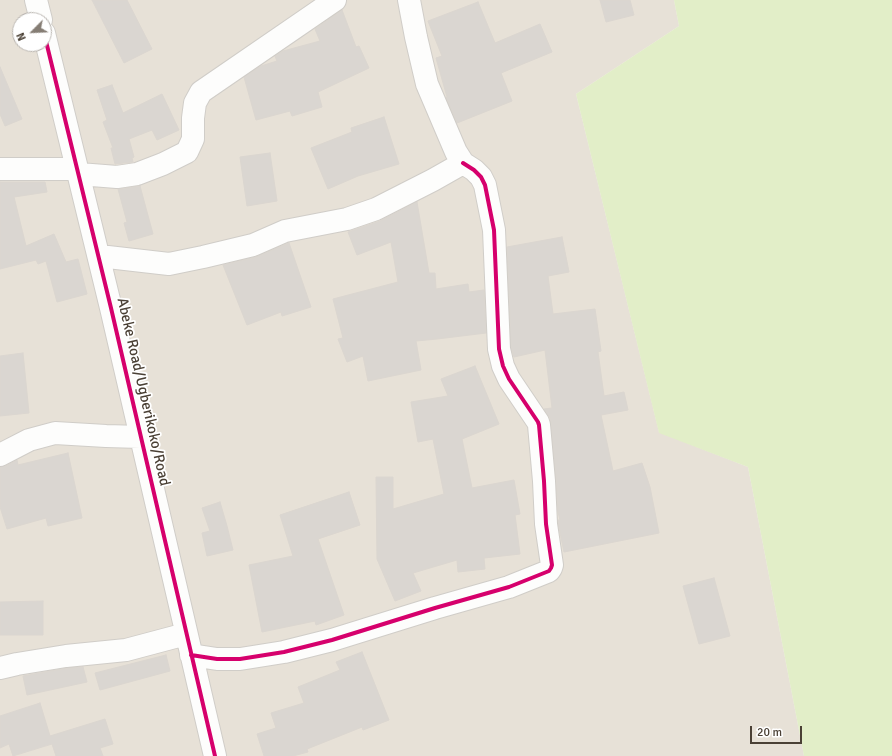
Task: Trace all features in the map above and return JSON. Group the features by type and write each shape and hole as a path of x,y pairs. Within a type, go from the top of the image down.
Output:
{"street":[{"path":"36,0 39,12"},
{"path":"0,168 78,172 117,177 137,174 164,164 187,152 193,139 195,103 201,92 335,0"},
{"path":"191,655 217,659 240,659 284,652 332,640 435,608 510,587 549,571 552,565 546,524 539,425 509,379 503,366 499,349 494,230 485,185 481,177 474,170 462,163 427,84 409,0"},
{"name":"Abeke Road/Ugberikoko/Road","path":"49,52 99,256 215,756"},
{"path":"99,256 168,264 254,245 285,231 347,220 376,209 433,180 462,163"},
{"path":"0,455 29,440 55,433 141,437"},
{"path":"0,668 66,656 126,650 186,634"}],"shaded area":[{"path":"0,0 674,0 679,26 576,94 659,432 748,467 804,756 0,756"}],"green space":[{"path":"674,0 892,0 892,756 804,756 748,467 659,433 576,94 679,26"}],"building":[{"path":"92,0 127,0 152,49 124,63"},
{"path":"600,0 630,0 634,15 606,22"},
{"path":"478,2 495,43 540,24 552,52 501,73 512,101 457,123 446,98 447,97 436,58 442,56 428,21"},
{"path":"342,10 356,47 359,46 369,68 318,92 322,107 292,116 290,111 256,120 244,77 261,66 277,61 275,56 283,51 320,41 315,29"},
{"path":"0,67 22,119 5,126 0,114"},
{"path":"112,85 123,113 162,94 179,130 157,140 152,130 129,139 134,157 132,158 133,162 115,164 111,148 113,148 103,122 107,120 97,90"},
{"path":"384,117 399,164 358,176 328,189 311,148 352,132 351,128"},
{"path":"270,153 277,201 247,206 240,157"},
{"path":"0,182 45,182 47,192 14,197 26,246 54,234 66,262 78,259 87,294 57,302 46,261 38,264 36,260 0,269"},
{"path":"140,186 153,234 129,241 124,223 127,222 118,189"},
{"path":"417,202 429,273 435,273 436,289 468,284 469,292 484,290 486,333 416,341 421,370 368,381 363,356 347,362 338,339 343,338 333,299 398,282 391,242 357,255 348,232 380,221"},
{"path":"562,237 569,272 548,276 553,314 595,309 601,351 598,352 604,396 624,392 628,410 601,415 613,471 642,463 650,487 659,533 564,552 558,523 558,520 560,520 558,512 551,424 550,418 544,409 552,408 545,350 514,357 511,347 507,247"},
{"path":"289,243 311,307 282,316 281,312 247,325 223,265 256,257"},
{"path":"23,353 29,413 0,416 0,356"},
{"path":"475,366 499,424 462,439 472,488 514,480 520,514 515,515 520,554 484,558 485,569 458,572 457,560 413,573 421,591 395,601 377,559 376,477 393,477 393,509 444,494 433,439 418,442 411,402 448,396 441,379"},
{"path":"68,453 82,518 48,526 46,518 7,529 0,507 0,467 6,466 17,460 18,465"},
{"path":"349,492 360,525 318,539 344,615 316,625 315,621 262,632 249,565 293,556 280,515"},
{"path":"220,502 233,550 207,556 202,533 210,531 202,508"},
{"path":"714,578 730,636 699,644 683,586"},
{"path":"43,601 43,635 0,635 0,602"},
{"path":"362,652 389,720 363,730 362,727 307,749 308,752 293,756 264,756 257,734 276,728 271,713 304,703 298,687 340,670 336,662"},
{"path":"166,655 170,671 100,690 95,673"},
{"path":"83,667 87,682 27,695 23,676 68,668"},
{"path":"40,703 50,736 105,719 113,744 100,748 103,756 56,756 52,744 13,756 9,744 0,748 0,716"}],"cycle path":[{"path":"49,52 111,308 215,756"},
{"path":"191,655 217,659 240,659 284,652 332,640 509,587 549,571 551,568 552,565 546,524 539,425 509,379 503,366 499,349 494,230 485,185 481,177 474,170 463,163"}]}
